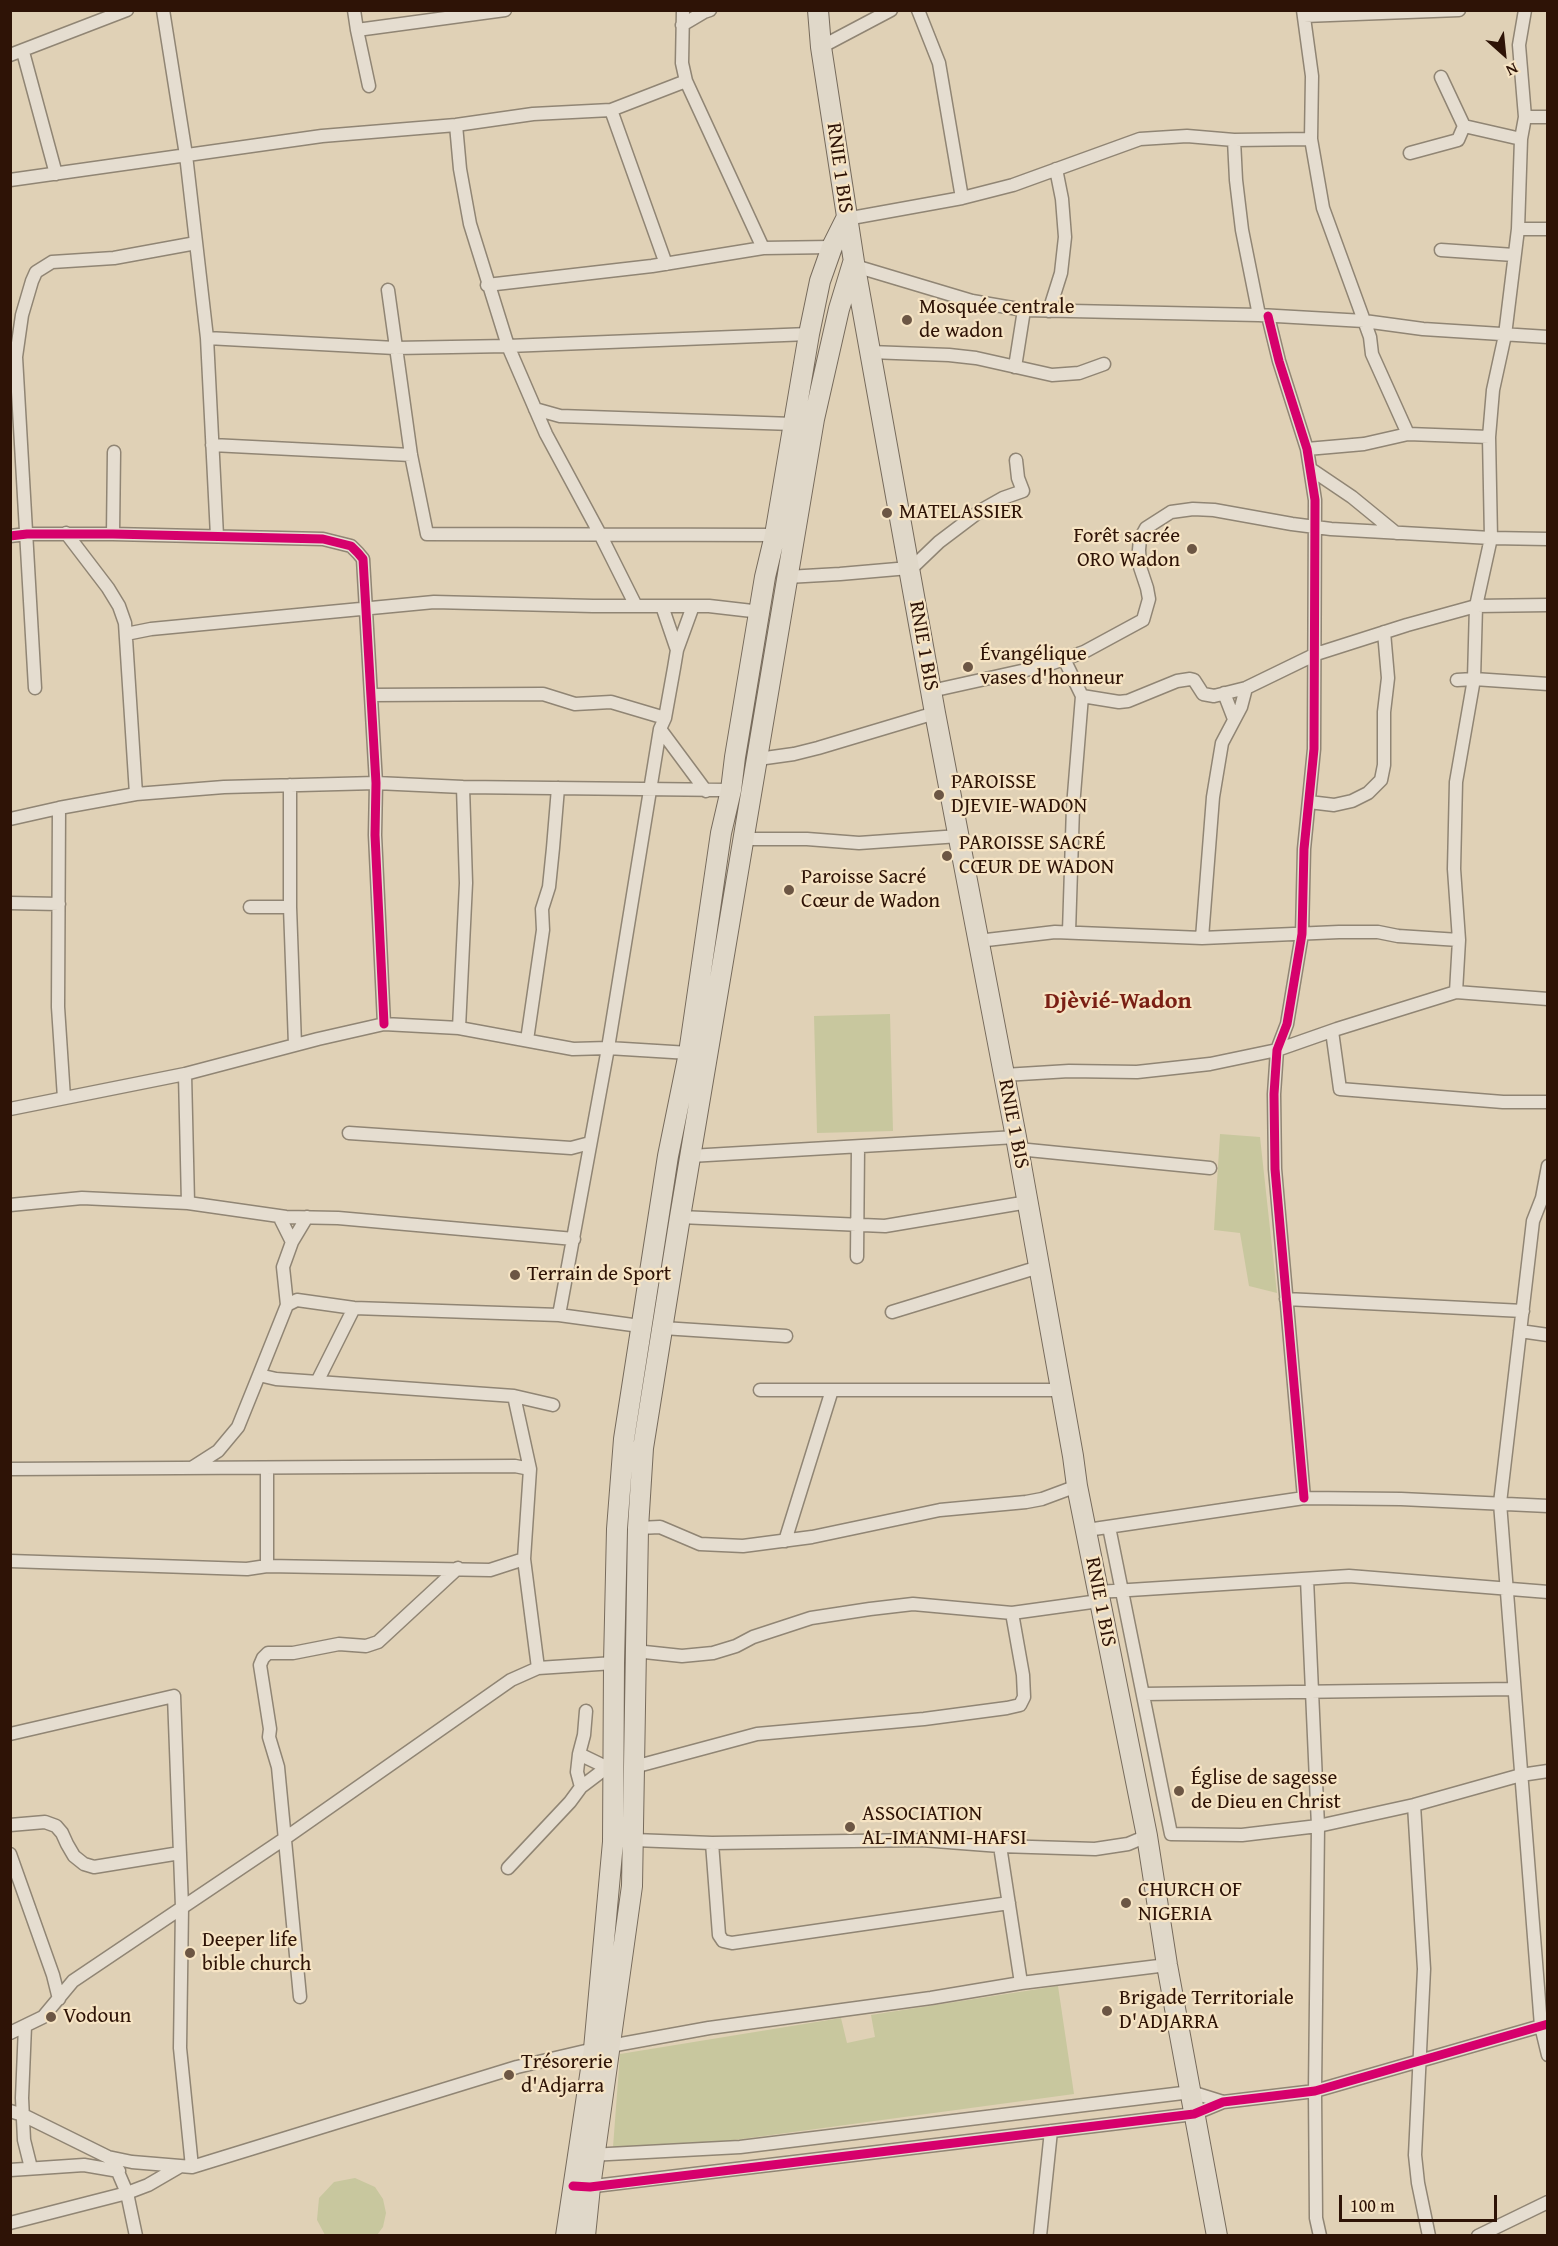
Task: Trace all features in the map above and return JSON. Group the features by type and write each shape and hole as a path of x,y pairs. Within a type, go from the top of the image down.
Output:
{"main road":[{"name":"RNIE 1 BIS","path":"818,10 821,47 854,264 935,713 1028,1202 1077,1486 1148,1836 1167,1965 1217,2235"},
{"path":"602,2048 613,1842 610,1765 617,1528 624,1439 668,1156 689,1053 721,833 731,790 765,577 775,535 808,334 820,281 832,247 846,219"},
{"path":"566,2235 581,2187 602,2048 630,1912 634,1840 638,1528 643,1448 814,419 839,309 854,264"},
{"path":"581,2187 585,2235"}],"street":[{"path":"10,56 127,10"},
{"path":"163,10 186,155 207,338 217,536"},
{"path":"354,10 369,86"},
{"path":"357,30 505,10"},
{"path":"682,10 682,63 686,81 763,248"},
{"path":"821,47 891,10"},
{"path":"918,10 939,63 962,198"},
{"path":"1408,434 1372,354 1370,337 1323,208 1311,139 1312,76 1304,13 1459,10"},
{"path":"1456,992 1459,940 1454,869 1456,782 1474,679 1476,606 1491,538 1489,437 1495,376 1505,335 1518,228 1521,139 1525,117 1519,45 1525,10"},
{"path":"682,26 705,11"},
{"path":"23,52 56,174"},
{"path":"1410,153 1460,138 1464,126 1441,77"},
{"path":"10,180 322,136 456,125 533,114 611,110 686,81"},
{"path":"611,110 666,264"},
{"path":"1525,117 1548,117"},
{"path":"456,125 464,198 508,346 546,434 602,536 636,606"},
{"path":"1464,126 1521,139"},
{"path":"846,219 962,198 1014,185 1140,139 1186,136 1234,140 1311,139"},
{"path":"1234,140 1240,221 1264,315 1307,449 1312,470 1316,528 1314,749 1304,849 1302,934 1287,1024 1277,1050 1274,1094 1275,1169 1304,1498"},
{"path":"1049,311 1060,273 1065,237 1062,199 1056,170"},
{"path":"1518,228 1548,229"},
{"path":"35,688 27,534 16,444 13,357 32,281 42,266 52,262 114,258 196,243"},
{"path":"488,285 666,264 763,248 832,247"},
{"path":"1441,249 1514,255"},
{"path":"854,264 961,298 1024,310 1264,315 1548,337"},
{"path":"388,290 411,455 427,534 775,535"},
{"path":"1015,367 1024,310"},
{"path":"207,338 395,348 508,346 808,334"},
{"path":"870,352 949,355 1038,373 1065,375 1079,373 1104,363"},
{"path":"535,409 560,416 793,424"},
{"path":"546,434 560,416"},
{"path":"1307,449 1364,444 1408,434 1489,437"},
{"path":"212,445 411,455"},
{"path":"114,452 114,534"},
{"path":"787,578 909,568 915,565 939,542 980,511 1003,498 1023,491 1018,478 1017,460"},
{"path":"1312,470 1353,497 1396,533"},
{"path":"931,691 1044,666 1084,652 1143,620 1149,599 1140,567 1138,550 1140,539 1146,528 1171,512 1193,509 1214,510 1316,528 1491,538 1548,538"},
{"path":"66,533 108,588 125,622 136,794"},
{"path":"10,536 66,533 323,539 351,546 363,559 376,783 375,835 384,1024"},
{"path":"126,634 151,629 434,602 693,606 761,612"},
{"path":"1082,696 1119,702 1128,701 1177,681 1190,679 1194,680 1203,694 1209,697 1246,688 1316,654 1476,606 1548,605"},
{"path":"662,606 677,650"},
{"path":"559,1315 608,1048 625,936 663,723 677,650 693,606"},
{"path":"1309,802 1334,805 1352,801 1368,793 1381,780 1384,765 1384,712 1388,678 1384,632"},
{"path":"1064,659 1082,696 1072,818 1069,932"},
{"path":"1457,680 1548,684"},
{"path":"1202,938 1213,797 1222,743 1241,707 1246,688"},
{"path":"1224,693 1234,718"},
{"path":"371,694 543,694 575,704 611,702 663,723 706,791"},
{"path":"758,759 818,748 935,713"},
{"path":"10,819 136,794 224,787 376,783 463,787 731,790"},
{"path":"290,785 290,908 295,1045"},
{"path":"459,1028 466,883 463,787"},
{"path":"527,1040 543,930 542,909 549,886 554,848 558,788"},
{"path":"59,808 58,1007 64,1098"},
{"path":"744,839 807,839 859,843 959,836"},
{"path":"10,903 59,904"},
{"path":"250,907 290,908"},
{"path":"978,941 1055,932 1202,938 1378,932 1398,936 1459,940"},
{"path":"1004,1075 1069,1071 1137,1072 1210,1064 1277,1050 1456,992 1548,999"},
{"path":"10,1109 185,1074 384,1024 459,1028 573,1050 608,1048 689,1053"},
{"path":"1332,1031 1340,1089 1503,1102 1548,1102"},
{"path":"185,1074 188,1203"},
{"path":"349,1133 571,1148 590,1143"},
{"path":"690,1156 1017,1143 1210,1168"},
{"path":"571,1148 587,1161"},
{"path":"857,1257 858,1148"},
{"path":"1548,1166 1542,1198 1533,1221 1500,1503 1521,1775 1548,2055"},
{"path":"10,1205 82,1198 188,1203 279,1216 574,1239"},
{"path":"680,1217 885,1226 1028,1202"},
{"path":"279,1216 292,1242"},
{"path":"192,1468 218,1450 238,1427 287,1305 283,1267 292,1242 308,1217"},
{"path":"892,1312 1039,1267"},
{"path":"1286,1299 1523,1311"},
{"path":"287,1305 297,1300 354,1308 559,1315 640,1326"},
{"path":"317,1382 354,1308"},
{"path":"663,1328 786,1336"},
{"path":"1520,1331 1548,1335"},
{"path":"259,1375 276,1379 514,1396 553,1405"},
{"path":"760,1390 1060,1390"},
{"path":"784,1541 832,1390"},
{"path":"514,1396 530,1469 524,1559 538,1668"},
{"path":"515,1466 527,1456"},
{"path":"10,1470 515,1466 530,1469"},
{"path":"267,1469 267,1566"},
{"path":"638,1528 660,1527 700,1544 743,1546 812,1537 939,1510 1026,1502 1042,1499 1077,1486"},
{"path":"1087,1530 1304,1498 1548,1506"},
{"path":"1109,1527 1171,1834 1242,1835 1318,1827 1414,1805 1521,1775 1548,1771"},
{"path":"10,1561 247,1569 267,1566 490,1570 524,1559"},
{"path":"300,1996 278,1767 269,1737 262,1658 268,1653 293,1653 339,1644 366,1646 378,1642 458,1569"},
{"path":"635,1651 682,1656 713,1653 811,1618 902,1605 945,1606 1012,1613 1122,1592 1349,1576 1548,1592"},
{"path":"1307,1579 1318,1827 1315,2091 1316,2218 1320,2235"},
{"path":"634,1767 757,1734 924,1719 1020,1705 1024,1697 1023,1675 1012,1613"},
{"path":"10,2033 43,2017 73,1981 284,1839 511,1680 538,1668 614,1663"},
{"path":"1143,1694 1514,1689"},
{"path":"10,1734 174,1696 182,1907 180,2048 185,2167"},
{"path":"581,1787 578,1772 579,1754 584,1735 586,1710"},
{"path":"579,1754 610,1765"},
{"path":"507,1868 570,1802 581,1787 610,1765"},
{"path":"1414,1805 1424,1969 1415,2155 1418,2183 1429,2235"},
{"path":"10,1825 45,1822 56,1826 74,1856 84,1864 94,1867 180,1853"},
{"path":"634,1840 712,1843 922,1840 1000,1846 1095,1848 1128,1844 1148,1836"},
{"path":"712,1843 719,1935 723,1941 732,1943 1009,1903"},
{"path":"1000,1846 1021,1983"},
{"path":"10,1854 59,1999"},
{"path":"10,2223 127,2193 185,2167 517,2067 602,2048 709,2028 931,1998 1021,1983 1167,1965"},
{"path":"581,2187 1194,2114 1222,2102 1315,2091 1544,2024"},
{"path":"25,2026 24,2140 31,2168"},
{"path":"586,2155 740,2148 1191,2092 1222,2102"},
{"path":"10,2111 23,2115 108,2157 132,2163 185,2167"},
{"path":"1040,2235 1051,2131"},
{"path":"740,2148 743,2169"},
{"path":"108,2157 119,2171 127,2193 136,2235"},
{"path":"10,2170 84,2165 119,2171"},
{"path":"1478,2235 1548,2202"}],"green space":[{"path":"890,1014 893,1131 817,1133 814,1016"},
{"path":"1220,1134 1260,1137 1277,1293 1249,1286 1240,1233 1214,1230"},
{"path":"1058,1986 1074,2094 727,2141 613,2147 620,2054 841,2018 847,2043 875,2037 871,2015"},
{"path":"355,2178 375,2187 383,2199 386,2213 383,2227 377,2235 325,2235 317,2220 319,2198 334,2182"}],"cycle path":[{"path":"1268,316 1279,361 1307,449 1315,500 1314,749 1304,849 1302,934 1287,1024 1277,1050 1274,1094 1275,1169 1304,1498"},
{"path":"10,536 113,534 323,539 351,546 363,559 376,783 375,835 384,1024"},
{"path":"573,2186 590,2187 1194,2114 1223,2102 1315,2091 1548,2024"}],"place":[{"name":"Mosquée centrale de wadon","path":"907,320"},
{"name":"MATELASSIER","path":"887,513"},
{"name":"Forêt sacrée ORO Wadon","path":"1192,549"},
{"name":"Évangélique vases d'honneur","path":"968,667"},
{"name":"PAROISSE DJEVIE-WADON","path":"939,795"},
{"name":"PAROISSE SACRÉ CŒUR DE WADON","path":"947,856"},
{"name":"Paroisse Sacré Cœur de Wadon","path":"789,890"},
{"name":"Terrain de Sport","path":"515,1275"},
{"name":"Église de sagesse de Dieu en Christ","path":"1179,1791"},
{"name":"ASSOCIATION AL-IMANMI-HAFSI","path":"850,1827"},
{"name":"CHURCH OF NIGERIA","path":"1126,1903"},
{"name":"Deeper life bible church","path":"190,1953"},
{"name":"Brigade Territoriale D'ADJARRA","path":"1107,2011"},
{"name":"Vodoun","path":"51,2017"},
{"name":"Trésorerie d'Adjarra","path":"509,2075"}],"district":[{"name":"Djèvié-Wadon","path":"1118,1002"}]}
